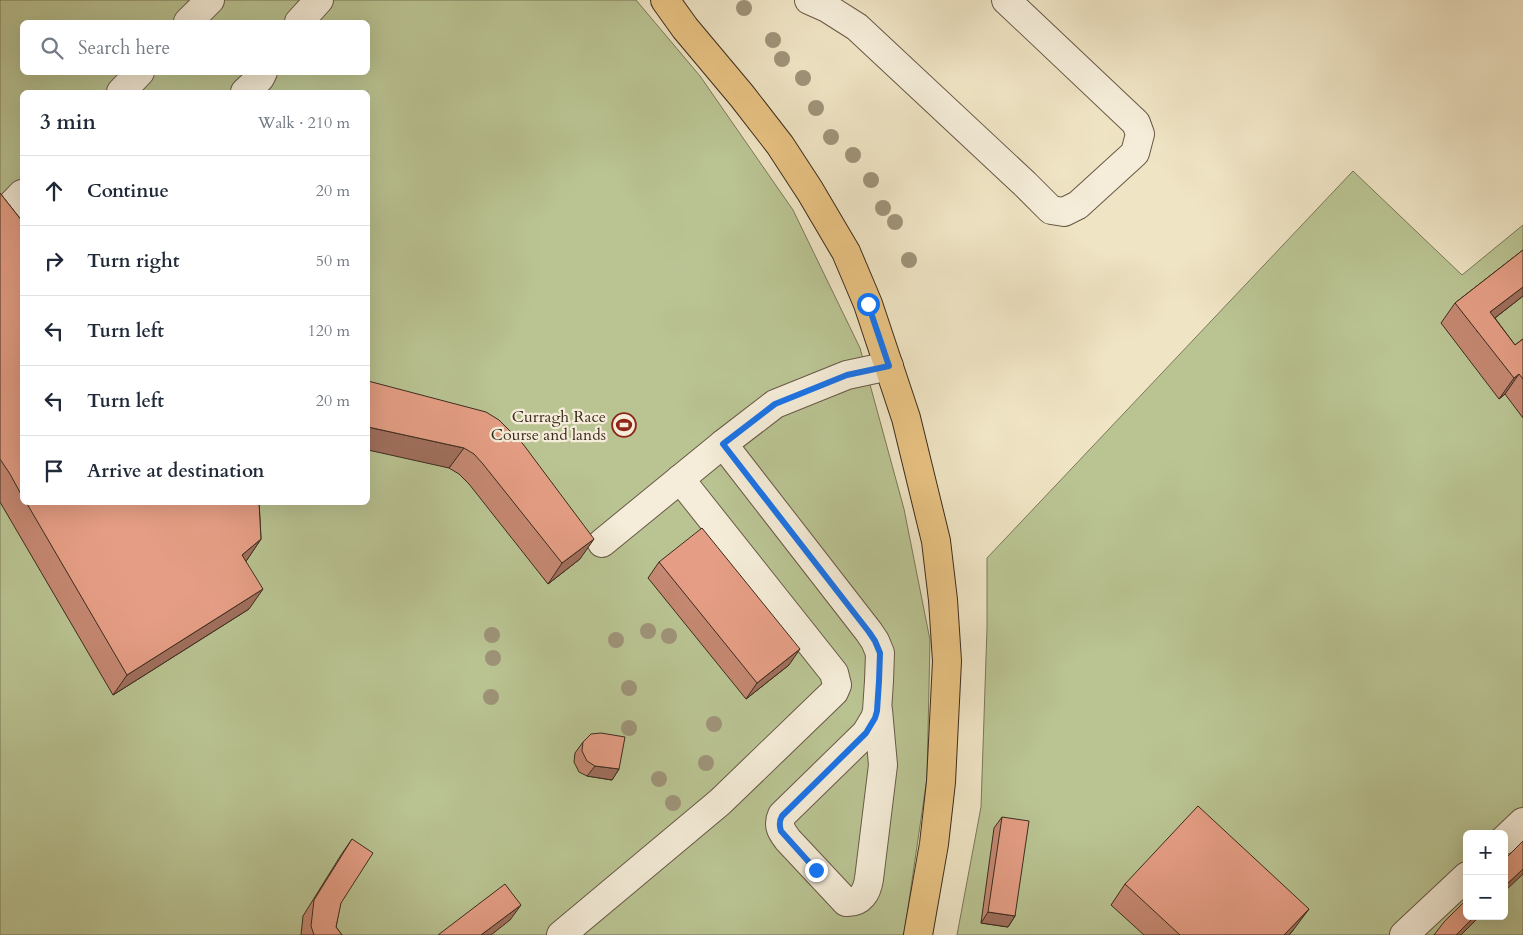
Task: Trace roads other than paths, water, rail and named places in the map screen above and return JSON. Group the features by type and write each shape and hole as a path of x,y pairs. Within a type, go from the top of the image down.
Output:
{"main road":[{"path":"665,0 685,28 780,145 846,252 868,304 906,418 936,541 948,661 941,782 934,844 918,935"}],"lane":[{"path":"190,20 210,0"},
{"path":"301,20 319,0"},
{"path":"810,0 827,8 857,27 1052,210 1064,212 1078,205 1135,153 1140,134 1136,123 1006,0"},
{"path":"123,90 137,75"},
{"path":"247,90 262,75"},
{"path":"0,217 20,196"},
{"path":"602,543 775,404 847,375 889,366"},
{"path":"723,444 875,641 880,653 878,710 883,765 870,879 864,895 854,902 846,902 788,840 781,831 779,824 782,816 866,733 878,710"},
{"path":"561,935 720,802 834,692 837,684 834,673 680,480"},
{"path":"1508,836 1523,822"},
{"path":"1404,935 1463,880"}],"place":[{"name":"Curragh Race Course and lands","path":"624,425"}]}
